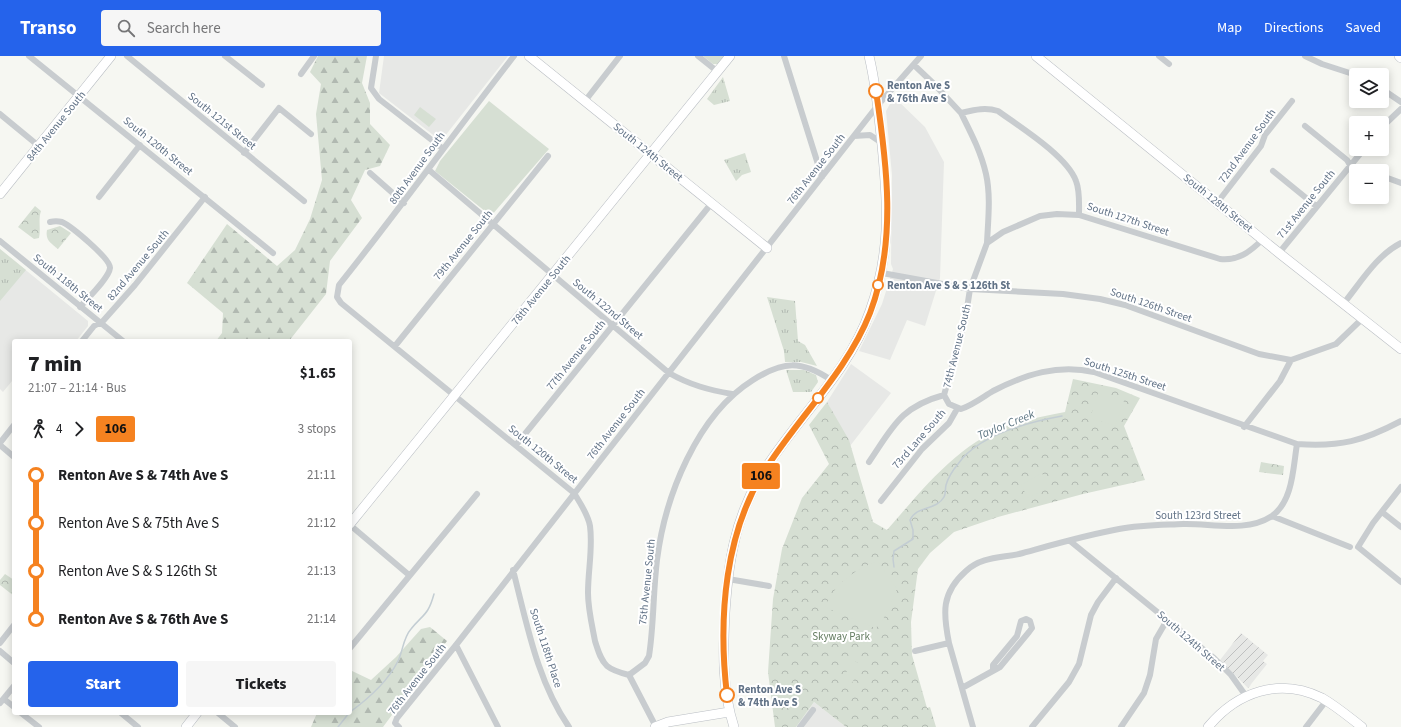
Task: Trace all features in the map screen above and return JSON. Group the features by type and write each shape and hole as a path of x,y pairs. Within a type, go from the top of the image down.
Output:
{"street":[{"name":"South 120th Street","path":"29,56 273,253"},
{"name":"84th Avenue South","path":"0,194 40,147 112,56"},
{"name":"South 121st Street","path":"127,56 304,201"},
{"path":"226,56 262,86"},
{"path":"301,74 314,56"},
{"path":"376,56 371,88 379,99 442,148"},
{"name":"80th Avenue South","path":"337,292 339,285 404,203 442,148 514,56"},
{"name":"South 124th Street","path":"529,56 767,248"},
{"path":"585,102 620,56"},
{"path":"698,56 718,72"},
{"name":"78th Avenue South","path":"352,522 730,56"},
{"path":"784,56 822,177"},
{"path":"734,727 729,712 723,657 728,579 737,531 753,490 769,464 850,352 869,313 882,273 888,217 878,105 869,56"},
{"name":"76th Avenue South","path":"397,725 397,718 456,645 878,105 921,56"},
{"name":"South 128th Street","path":"1036,56 1279,253 1401,348"},
{"path":"1159,56 1169,64"},
{"path":"1305,56 1322,64 1349,73"},
{"path":"914,65 934,84 961,114"},
{"path":"1389,94 1401,102"},
{"name":"72nd Avenue South","path":"1217,203 1261,146 1265,135 1292,101"},
{"path":"244,153 279,108 311,134"},
{"name":"South 127th Street","path":"961,114 976,109 988,108 998,111 1057,155 1071,171 1076,180 1079,193 1079,215 1220,259 1232,260 1242,256 1252,251 1263,240"},
{"path":"1389,120 1401,109"},
{"path":"0,114 40,147"},
{"name":"74th Avenue South","path":"957,409 949,404 944,395 963,328 970,289 987,243 988,214 986,175 976,142 961,114"},
{"path":"1305,126 1347,160 1349,164"},
{"name":"76th Avenue South","path":"854,136 870,135 882,143"},
{"path":"99,197 140,145"},
{"name":"79th Avenue South","path":"395,346 548,156"},
{"name":"71st Avenue South","path":"1351,164 1358,156"},
{"name":"71st Avenue South","path":"1279,253 1349,166"},
{"name":"South 122nd Street","path":"428,170 669,373 692,385 732,394"},
{"path":"1273,171 1316,206"},
{"path":"370,173 404,203"},
{"path":"1389,179 1401,183"},
{"name":"82nd Avenue South","path":"84,339 94,326 101,323 139,280 205,197"},
{"name":"77th Avenue South","path":"516,445 711,204"},
{"path":"987,243 1003,232 1040,216 1057,214 1079,215"},
{"path":"50,222 62,222 104,256 110,265 107,275 80,307"},
{"name":"South 118th Street","path":"0,241 121,339"},
{"path":"1344,303 1381,258 1392,247 1401,242"},
{"name":"South 126th Street","path":"882,273 970,289 1063,294 1100,299 1126,305 1259,354 1291,360"},
{"name":"South 120th Street","path":"337,292 337,298 341,303 456,395 574,493 585,511 590,525 591,541 588,594 590,616 601,659 607,666 629,675"},
{"path":"1244,426 1280,381 1291,360 1336,344 1363,318"},
{"name":"75th Avenue South","path":"629,675 645,663 649,656 657,558 667,511 681,473 703,432 732,394 762,374 784,367 799,365 808,367 831,380"},
{"name":"South 125th Street","path":"957,409 966,407 994,391 1030,375 1045,370 1077,368 1094,372 1297,444 1315,446 1346,444 1379,433 1401,421"},
{"path":"869,462 896,423 906,413 925,400 944,395"},
{"name":"73rd Lane South","path":"881,501 922,449 949,423 957,409"},
{"path":"12,429 0,444 12,455"},
{"name":"South 123rd Street","path":"1070,541 1120,528 1192,524 1242,526 1262,522 1272,516 1286,499 1297,444"},
{"path":"1401,487 1358,547 1401,582"},
{"path":"352,643 477,494"},
{"path":"1382,512 1401,527"},
{"path":"1272,516 1350,547"},
{"path":"352,526 409,575"},
{"path":"973,727 949,643 944,619 947,599 958,579 967,570 989,558 1016,554 1070,541"},
{"name":"South 124th Street","path":"1070,541 1214,658 1231,675 1246,696"},
{"name":"South 118th Place","path":"514,570 530,636 542,674 551,696 569,727"},
{"path":"1032,727 1069,682 1079,664 1091,615 1098,602 1116,578"},
{"path":"728,579 769,586"},
{"path":"962,688 1000,667 1032,628 1030,621 1024,619 1021,621 1017,636 993,665 993,670"},
{"path":"1121,727 1144,693 1150,674 1156,639 1167,620"},
{"path":"0,643 12,628"},
{"path":"916,651 949,643"},
{"path":"456,645 498,727"},
{"path":"0,651 12,661"},
{"path":"629,675 656,727 668,722 729,712"},
{"path":"12,688 2,701 12,706"},
{"path":"1208,727 1228,707 1246,696 1265,691 1290,689 1315,695 1326,701 1362,727"},
{"path":"1306,727 1326,701"},
{"path":"800,727 813,710"},
{"path":"24,715 39,727"},
{"path":"123,715 138,727"},
{"path":"186,727 196,715"},
{"path":"220,715 235,727"}],"shaded area":[{"path":"384,56 508,56 441,141 379,93"},
{"path":"894,97 925,127 944,162 940,278 925,326 907,320 890,360 859,351 882,304 893,269 891,264 892,175 886,111"},
{"path":"0,249 88,321 88,326 78,339 12,339 12,381 3,392 0,389"},
{"path":"851,364 891,393 850,446 827,402"},
{"path":"1241,633 1268,655 1263,661 1267,664 1248,688 1220,660"},
{"path":"814,702 846,727 796,727"}],"green space":[{"path":"318,56 367,56 362,83 370,103 370,124 390,145 380,166 365,170 351,200 362,218 330,261 326,294 291,339 218,339 222,333 223,313 187,283 227,224 277,266 295,250 310,219 322,180 316,114 321,84 310,72"},
{"path":"703,56 725,56 718,64 713,64"},
{"path":"723,77 730,101 714,105 707,99"},
{"path":"489,101 549,149 491,216 435,171 440,161"},
{"path":"420,107 436,119 429,127 414,115"},
{"path":"745,153 751,172 742,175 736,181 724,160"},
{"path":"35,206 41,211 39,238 34,239 18,227"},
{"path":"60,226 71,233 58,249 49,241 47,230"},
{"path":"0,249 26,270 0,301"},
{"path":"767,297 795,301 798,341 805,345 817,366 801,362 785,362 784,351"},
{"path":"786,370 804,370 816,375 818,382 811,392 793,392"},
{"name":"Skyway Park","path":"1073,379 1116,388 1140,398 1124,426 1145,480 1083,494 998,517 954,532 930,553 918,569 911,622 912,655 927,708 930,707 936,727 846,727 814,702 796,727 775,727 768,672 773,599 782,549 802,498 829,464 809,425 827,402 849,440 873,522 887,530 945,467 979,440 1018,422 1065,412"},
{"path":"1098,393 1124,401 1115,426 1090,418"},
{"path":"1261,462 1284,466 1283,475 1259,472"},
{"path":"1042,473 1049,487 1028,498 1021,485"},
{"path":"878,561 897,589 881,624 875,628 825,607 834,591 846,578"},
{"path":"5,574 12,579 12,594 0,585 0,580"},
{"path":"430,627 447,641 383,727 311,727 316,715 352,715 352,671 371,680 396,657 421,629"},
{"path":"853,660 862,665 852,683 843,678"}],"waterway":[{"name":"Taylor Creek","path":"894,567 894,551 913,539 913,530 910,520 913,515 941,501 945,496 946,485 949,477 956,466 967,454 978,445 1005,431 1062,416"},
{"path":"352,710 364,701 389,676 398,661 408,633 430,607 434,594"},
{"path":"338,727 347,715"}],"bus line":[{"name":"106","path":"727,695 723,657 729,564 741,518 759,479 850,352 869,313 882,273 888,217 886,181 876,91"}],"place":[{"name":"Renton Ave S & 76th Ave S","path":"876,91"},
{"name":"Renton Ave S & S 126th St","path":"878,285"},
{"name":"Renton Ave S & 74th Ave S","path":"727,695"}]}
